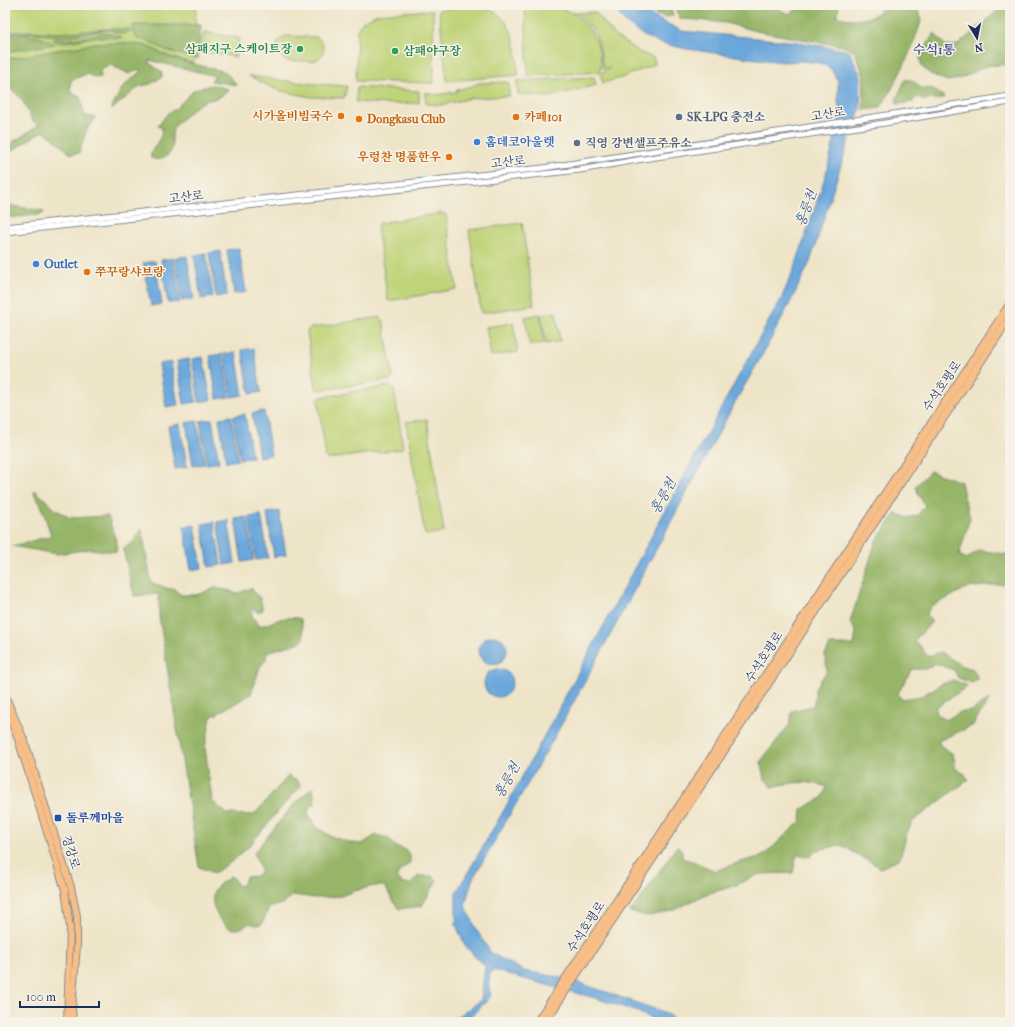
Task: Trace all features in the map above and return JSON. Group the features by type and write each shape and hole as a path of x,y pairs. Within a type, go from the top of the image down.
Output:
{"highway":[{"name":"수석호평로","path":"537,1022 1010,304"},
{"name":"수석호평로","path":"545,1022 1010,317"}],"main road":[{"name":"경강로","path":"5,695 25,742 71,887 77,916 77,945 72,1009 73,1022"},
{"name":"경강로","path":"5,709 17,736 65,890 70,928 67,1022"}],"street":[{"name":"고산로","path":"5,227 543,168 1010,96"},
{"name":"고산로","path":"5,232 544,174 818,134 1010,102"}],"green space":[{"path":"196,5 194,64 171,57 144,45 94,43 81,47 5,59 5,6"},
{"path":"641,5 668,5 673,15 670,17 661,16 647,10"},
{"path":"674,5 762,5 776,8 789,14 793,12 796,5 839,5 837,17 863,19 875,15 884,5 915,5 922,18 904,64 893,87 880,108 863,110 864,76 855,52 843,46 756,31 726,23 680,19"},
{"path":"1004,5 1010,5 1010,64 986,66 959,79 947,81 930,74 922,67 920,57 934,33 946,46 958,45"},
{"path":"553,6 564,9 574,15 590,30 599,50 601,61 600,72 528,76 525,8"},
{"name":"삼패야구장","path":"464,7 492,11 500,16 506,23 511,30 514,39 518,75 447,81 439,10"},
{"name":"삼패야구장","path":"433,10 434,83 356,81 357,30 363,21 377,14"},
{"path":"573,12 595,12 615,36 641,53 654,58 655,64 621,78 603,83 600,74 610,68 603,69 599,43 596,36 587,24"},
{"path":"132,25 201,25 198,59 165,50 146,40 137,39 132,32"},
{"path":"106,29 129,29 130,31 123,34 108,30 62,37 31,33 5,35 5,32 31,31 58,33"},
{"path":"204,32 239,38 235,57 200,51"},
{"path":"105,33 120,36 121,38 96,37 60,43 53,40 72,39"},
{"path":"26,35 42,38 55,44 5,52 5,38"},
{"name":"삼패지구 스케이트장","path":"286,36 316,37 322,43 322,54 313,61 287,61 283,59 278,52 277,45 282,38"},
{"path":"93,43 124,43 144,45 171,58 225,72 237,85 211,81 215,76 149,60 149,63 162,72 162,77 150,84 140,86 112,109 121,90 141,71 140,69 129,74 111,65 102,68 100,71 101,77 96,78 87,74 71,80 70,92 80,97 85,116 96,117 87,129 79,153 71,154 43,131 5,155 5,147 38,126 35,121 33,122 19,97 11,89 5,87 5,59"},
{"path":"249,76 303,83 347,86 344,98 311,97 277,90"},
{"path":"594,77 596,85 550,97 518,94 517,81"},
{"path":"905,80 913,81 922,89 931,88 944,97 942,99 922,100 920,97 914,99 913,102 898,104 896,100"},
{"path":"509,82 509,96 471,98 441,105 426,104 426,92 434,95 456,92 457,90 479,83"},
{"path":"211,85 228,89 223,95 199,104 175,126 172,135 172,147 168,155 159,159 151,158 151,153 161,136 162,128 158,126 168,113 174,110 194,90"},
{"path":"357,87 419,91 419,103 385,104 356,102"},
{"path":"7,202 13,206 43,211 44,213 38,215 5,218 5,203"},
{"path":"442,213 446,215 457,289 388,301 377,226 379,223"},
{"path":"522,223 534,305 481,313 469,230"},
{"path":"556,312 560,341 546,344 541,315"},
{"path":"540,314 544,343 530,346 525,317"},
{"path":"380,317 383,320 393,377 390,380 319,390 316,389 307,331 311,328"},
{"path":"513,323 518,352 491,356 486,327"},
{"path":"390,386 394,389 403,447 401,449 329,459 326,458 318,400 321,397"},
{"path":"427,419 444,532 425,535 406,422"},
{"path":"930,471 961,482 970,518 959,555 967,559 978,550 1010,555 1010,583 966,588 931,606 926,615 932,622 914,641 921,647 927,656 941,652 962,666 973,669 978,679 972,683 958,678 954,670 935,663 926,669 912,669 898,693 901,699 921,696 942,684 953,680 968,686 935,708 938,715 946,720 960,712 971,711 990,699 972,726 938,741 941,746 953,754 956,769 965,774 968,780 912,822 907,833 900,858 881,868 841,845 817,850 810,857 797,854 793,873 759,874 734,886 706,894 675,910 649,916 630,912 677,846 682,850 682,858 715,871 763,856 801,821 802,809 822,798 827,787 813,783 800,782 772,787 764,778 761,761 790,724 792,711 813,706 815,689 827,671 825,655 830,645 854,645 856,632 850,622 876,541 896,513 907,518 918,515 925,505 919,496 916,486"},
{"path":"35,490 55,509 70,518 108,516 117,544 116,552 91,549 57,554 12,546 51,535 41,505 34,494"},
{"path":"142,529 151,582 169,589 174,588 181,595 196,595 215,588 231,591 236,594 252,588 254,593 260,598 263,610 258,612 252,608 252,616 261,626 291,617 301,619 304,639 298,643 267,652 266,659 260,667 251,694 211,717 205,747 212,801 227,814 254,815 288,776 299,782 301,786 251,844 234,860 214,873 199,867 159,616 159,594 134,596 123,549 133,542"},
{"path":"313,787 315,804 310,806 308,814 315,826 330,836 351,843 362,844 376,835 388,838 395,846 406,850 410,856 410,863 399,872 397,877 403,884 411,884 418,876 432,876 437,880 422,906 399,909 392,900 385,886 374,886 341,896 315,898 293,895 284,903 269,908 262,924 256,925 250,923 236,929 225,925 216,913 214,906 213,893 216,888 231,876 239,886 243,884 246,877 257,876 261,871 254,853 293,805"}],"water":[{"name":"홍릉천","path":"612,5 634,5 634,7 682,31 798,42 849,51 861,76 860,110 810,262 790,303 554,738 472,880 465,905 479,934 491,953 524,971 580,983 666,1013 676,1022 658,1022 638,1012 595,998 492,970 489,982 491,995 485,1002 472,1015 463,1021 446,1022 462,1014 481,1000 485,965 478,960 465,945 456,925 456,893 508,803 782,297 796,264 826,174 841,113 838,102 838,81 831,69 820,63 803,61 783,62 757,59 687,49 659,43 644,36 626,23"},
{"path":"239,248 246,292 234,294 227,250"},
{"path":"220,251 227,295 216,297 209,253"},
{"path":"206,253 213,297 201,299 194,255"},
{"path":"187,256 194,299 182,301 175,258"},
{"path":"173,258 180,302 168,303 161,260"},
{"path":"155,261 162,304 151,306 143,263"},
{"path":"254,348 261,392 250,394 242,350"},
{"path":"236,352 243,395 231,397 224,354"},
{"path":"222,354 229,397 217,399 210,356"},
{"path":"203,357 211,400 199,402 192,359"},
{"path":"189,359 196,402 184,404 177,361"},
{"path":"171,362 178,405 166,407 159,364"},
{"path":"264,411 271,455 259,457 252,413"},
{"path":"245,414 252,458 240,459 233,416"},
{"path":"231,416 238,460 226,462 219,418"},
{"path":"212,419 219,462 207,464 200,421"},
{"path":"197,421 205,464 193,466 186,423"},
{"path":"180,424 187,467 175,469 168,426"},
{"path":"279,511 286,555 274,557 267,513"},
{"path":"261,515 268,558 256,560 249,517"},
{"path":"247,517 254,560 242,562 235,519"},
{"path":"228,520 235,563 224,565 217,522"},
{"path":"214,522 221,565 209,567 202,524"},
{"path":"195,525 202,568 191,570 184,527"},
{"path":"493,636 503,640 507,650 503,660 493,664 483,660 479,650 483,640"},
{"path":"498,669 508,673 512,683 508,693 498,697 488,693 484,683 488,673"}],"place":[{"name":"삼패지구 스케이트장","path":"300,49"},
{"name":"삼패야구장","path":"395,51"},
{"name":"시가올비빔국수","path":"341,116"},
{"name":"카페101","path":"516,117"},
{"name":"SK-LPG 충전소","path":"679,117"},
{"name":"Dongkasu Club","path":"359,119"},
{"name":"홈데코아울렛","path":"477,142"},
{"name":"직영 강변셀프주유소","path":"577,143"},
{"name":"우렁찬 명품한우","path":"449,157"},
{"name":"Outlet","path":"36,264"},
{"name":"쭈꾸랑샤브랑","path":"87,272"},
{"name":"돌루께마을","path":"58,818"}],"district":[{"name":"수석1통","path":"934,49"}]}
